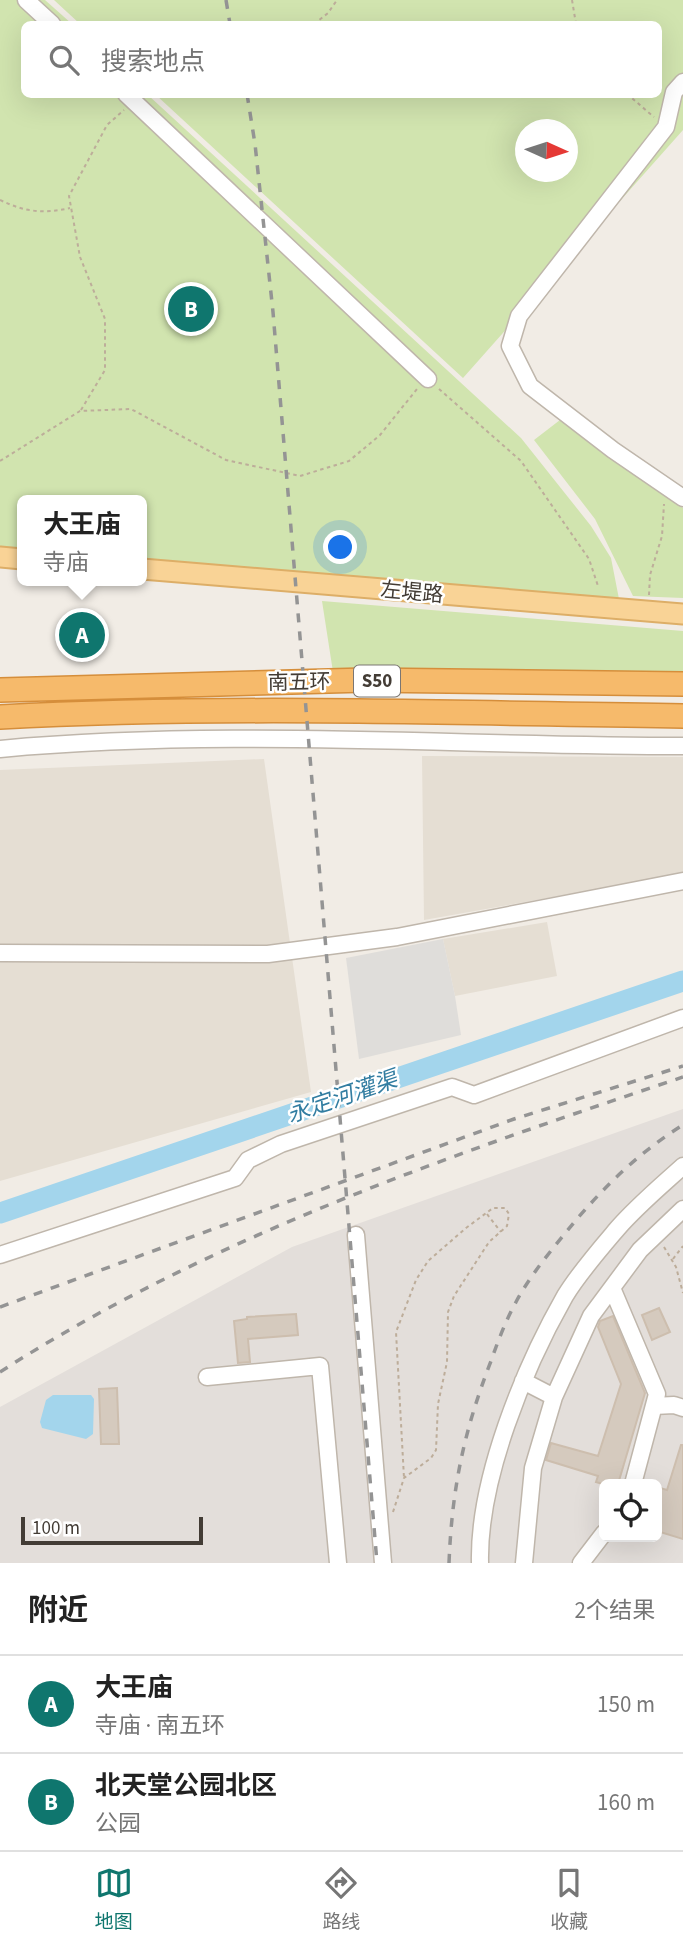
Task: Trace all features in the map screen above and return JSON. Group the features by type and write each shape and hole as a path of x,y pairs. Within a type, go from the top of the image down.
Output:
{"highway":[{"name":"南五环","path":"0,690 366,680 683,684"},
{"name":"南五环","path":"0,717 71,713 364,711 683,716"}],"main road":[{"name":"左堤路","path":"147,569 683,614"}],"street":[{"path":"26,0 48,21"},
{"path":"683,82 674,92 666,127 519,316 510,346 530,386 613,450 683,498"},
{"path":"130,98 428,379"},
{"path":"0,749 60,744 333,738 683,746"},
{"path":"0,953 268,954 397,937 683,881"},
{"path":"0,1255 235,1178 248,1160 281,1144 452,1087 474,1095 683,1018"},
{"path":"480,1563 479,1540 490,1478 523,1381 566,1295 618,1227 683,1166"},
{"path":"524,1563 533,1468 554,1398 592,1316 640,1250 683,1209"},
{"path":"356,1236 383,1563"},
{"path":"612,1288 657,1394 634,1479"},
{"path":"207,1377 320,1366 338,1563"},
{"path":"523,1381 554,1398"},
{"path":"654,1406 674,1405 683,1408"},
{"path":"581,1563 599,1540"}],"path":[{"path":"318,21 328,13 337,0"},
{"path":"572,0 576,21"},
{"path":"0,461 80,411 105,370 105,319 80,257 69,196 107,125 130,98"},
{"path":"632,98 666,127"},
{"path":"0,200 22,210 52,212 71,207"},
{"path":"80,411 131,410 226,460 300,475 349,461 380,435 414,392 428,379 521,461 589,559 598,586"},
{"path":"649,602 650,575 662,536 666,486"},
{"path":"379,1525 390,1522 404,1478 396,1332 416,1280 428,1261 466,1228 493,1209 505,1208 509,1214 507,1226 489,1242 454,1296 448,1312 447,1362 438,1405 436,1450 431,1458 404,1478"},
{"path":"486,1213 501,1232"},
{"path":"656,1234 672,1261 683,1293"},
{"path":"672,1261 683,1246"},
{"path":"678,1253 683,1254"}],"shaded area":[{"path":"422,756 683,757 683,874 424,920"},
{"path":"264,759 311,1092 0,1181 0,770"},
{"path":"547,922 557,976 455,996 443,939"},
{"path":"443,939 461,1035 359,1059 346,958"},
{"path":"683,1109 683,1563 0,1563 0,1407 292,1247"}],"green space":[{"path":"0,0 45,0 69,21 21,21 21,98 151,98 521,438 591,526 611,558 619,599 147,561 147,495 17,495 17,551 0,549"},
{"path":"54,0 683,0 683,130 463,378 159,98 662,98 662,21 77,21"},
{"path":"560,420 683,508 683,598 633,596 595,519 534,440"},
{"path":"322,601 683,631 683,675 333,672"}],"water":[{"path":"53,1395 91,1395 94,1399 93,1434 86,1439 42,1428 40,1422 46,1400"}],"building":[{"path":"659,1308 670,1332 652,1340 642,1315"},
{"path":"296,1314 298,1335 248,1339 250,1362 238,1363 234,1321 247,1317"},
{"path":"613,1316 645,1393 619,1479 599,1479 599,1483 596,1482 598,1476 546,1460 551,1443 598,1456 621,1384 598,1327 600,1321"},
{"path":"117,1388 119,1444 101,1444 99,1389"},
{"path":"683,1445 683,1539 662,1533 662,1488 667,1490"}],"waterway":[{"name":"永定河灌渠","path":"0,1213 683,981"}],"railway":[{"path":"226,0 230,21"},
{"path":"248,98 273,312 377,1563"},
{"path":"0,1307 514,1119 683,1066"},
{"path":"0,1372 80,1324 162,1280 246,1240 419,1169 683,1077"},
{"path":"449,1563 456,1484 473,1411 496,1346 516,1302 544,1260 600,1193 639,1157 683,1125"}],"place":[{"name":"北天堂公园北区","path":"191,309"},
{"name":"大王庙","path":"82,635"}]}
